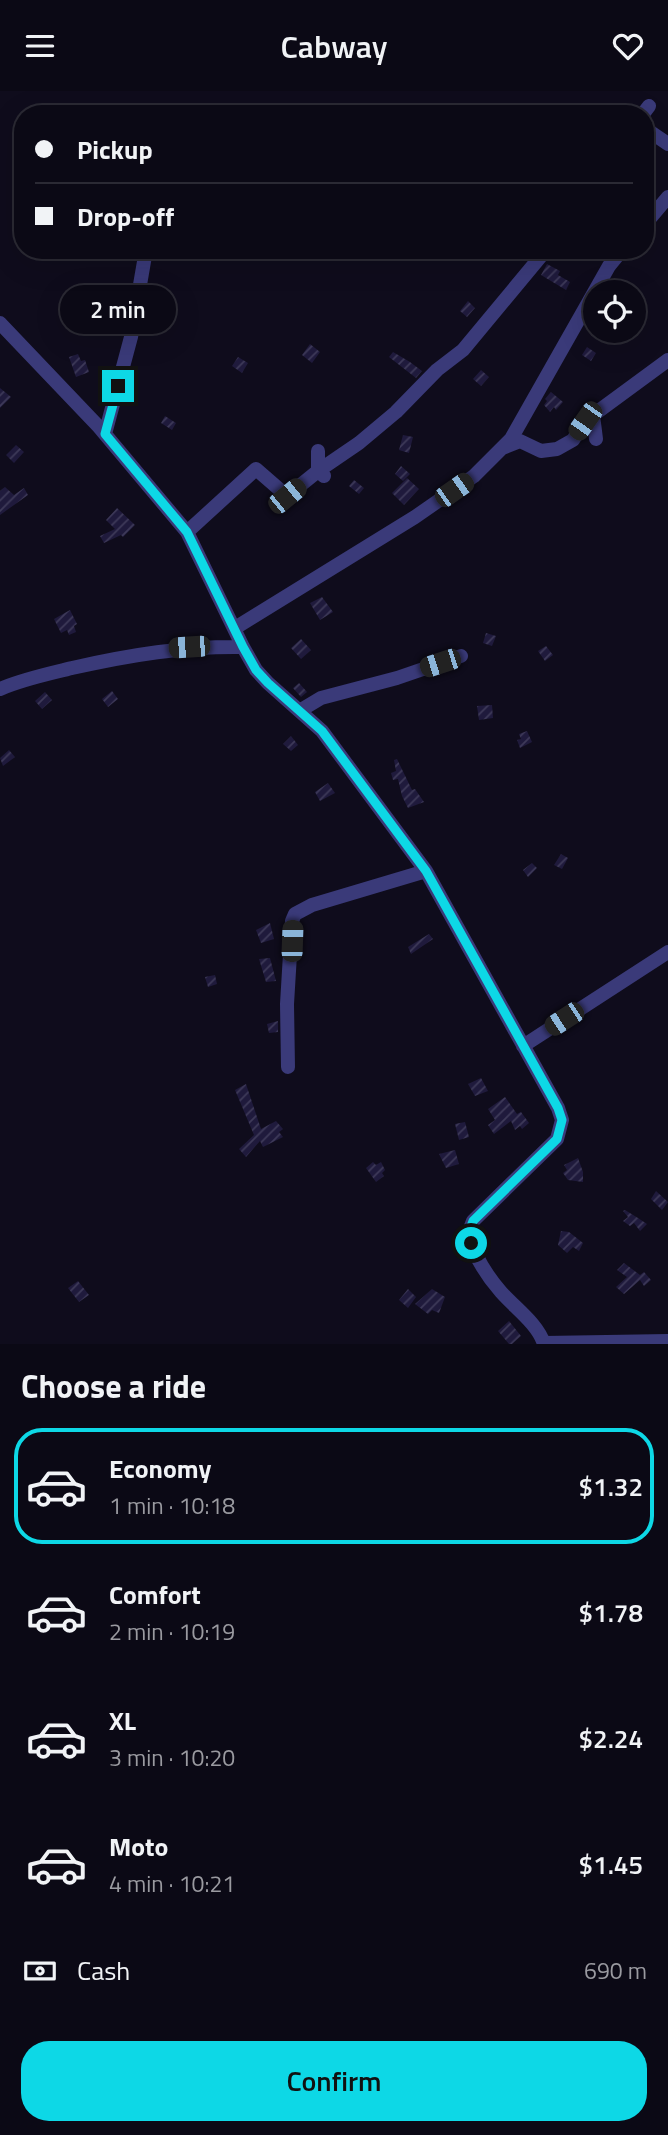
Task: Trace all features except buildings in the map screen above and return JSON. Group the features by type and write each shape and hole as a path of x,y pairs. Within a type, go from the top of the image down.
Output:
{"street":[{"path":"654,214 668,197"},
{"path":"105,434 131,337 144,259"},
{"path":"187,532 256,469 287,496 321,474 396,412 437,370 463,350 539,259"},
{"path":"235,628 415,517 474,476 511,439 615,259"},
{"path":"0,323 105,434 187,532 243,647 268,683 322,731 426,871 558,1108 561,1130 557,1139 473,1221 468,1234 486,1272 499,1290 540,1333 544,1344 668,1341"},
{"path":"501,449 520,441 541,451 557,449 573,440 585,421 668,360"},
{"path":"593,415 596,439"},
{"path":"318,451 321,474"},
{"path":"0,689 52,673 133,655 205,646 243,647"},
{"path":"301,710 321,698 397,678 461,656"},
{"path":"288,1067 288,1004 292,921 295,914 312,905 426,871"},
{"path":"523,1046 668,952"}],"route":[{"path":"118,386 105,434 187,532 256,670 322,731 426,871 558,1108 562,1120 557,1139 473,1221 468,1234 471,1243"}]}
